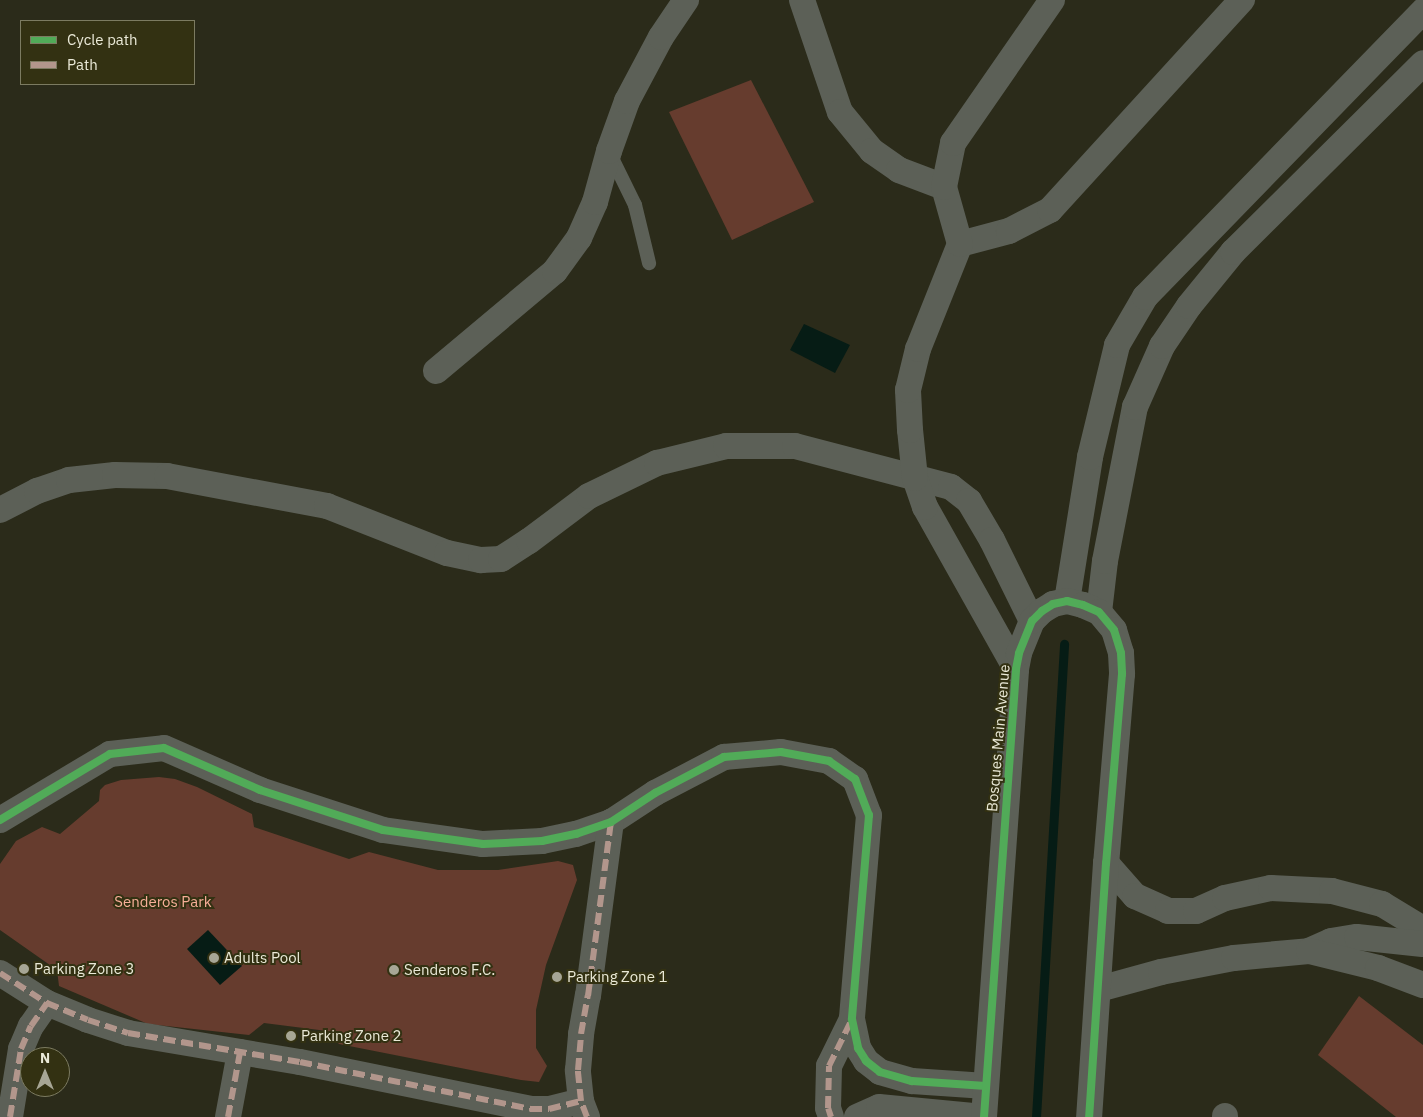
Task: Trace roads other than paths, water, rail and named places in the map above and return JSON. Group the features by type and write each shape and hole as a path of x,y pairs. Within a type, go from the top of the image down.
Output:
{"street":[{"path":"436,371 555,271 579,238 595,202 609,151 627,101 662,37 686,0"},
{"path":"802,0 840,112 872,151 899,170 944,187"},
{"path":"1016,669 925,507 915,478 908,390 918,348 960,244 944,187 953,143 1052,0"},
{"path":"960,244 1009,231 1050,210 1242,0"},
{"path":"1089,1117 1106,863 1122,674 1121,653 1114,630 1099,612 1067,601 1090,457 1117,345 1146,297 1423,11"},
{"path":"1099,612 1104,561 1135,407 1162,346 1189,306 1233,252 1423,64"},
{"path":"0,510 37,491 69,480 116,475 167,476 327,506 447,553 481,560 501,559 529,541 589,496 657,463 726,446 795,446 951,487 969,501 992,540 1032,621"},
{"name":"Bosques Main Avenue","path":"984,1117 1016,669 1019,653 1032,621 1053,604 1067,601"},
{"path":"0,820 110,754 164,748 260,790 383,830 483,844 542,842 576,834 611,822 655,793 724,757 781,752 829,761 854,779 869,815 852,1019 858,1048 866,1062 880,1072 912,1081 986,1086"},
{"path":"0,973 47,1003 88,1020 128,1032 300,1062 530,1109 584,1109 578,1070 581,1034 590,987 611,822"},
{"path":"1106,863 1136,896 1168,911 1196,911 1225,898 1271,888 1332,891 1382,904 1423,929"},
{"path":"1309,952 1331,941 1357,936 1423,944"},
{"path":"1385,939 1423,971"},
{"path":"1099,989 1160,972 1234,958 1309,952 1378,968 1423,985"},
{"path":"10,1117 21,1049 31,1026 47,1003"},
{"path":"831,1117 828,1099 829,1066 852,1019"},
{"path":"228,1117 240,1052"},
{"path":"857,1117 879,1107 984,1117"}],"lane":[{"path":"609,151 635,205 649,263"}],"waterway":[{"path":"1036,1117 1064,644"}],"place":[{"name":"Adults Pool","path":"214,958"},
{"name":"Parking Zone 3","path":"24,969"},
{"name":"Senderos F.C.","path":"394,970"},
{"name":"Parking Zone 1","path":"557,977"},
{"name":"Parking Zone 2","path":"291,1036"}],"park label":[{"name":"Senderos Park","path":"163,902"}]}
